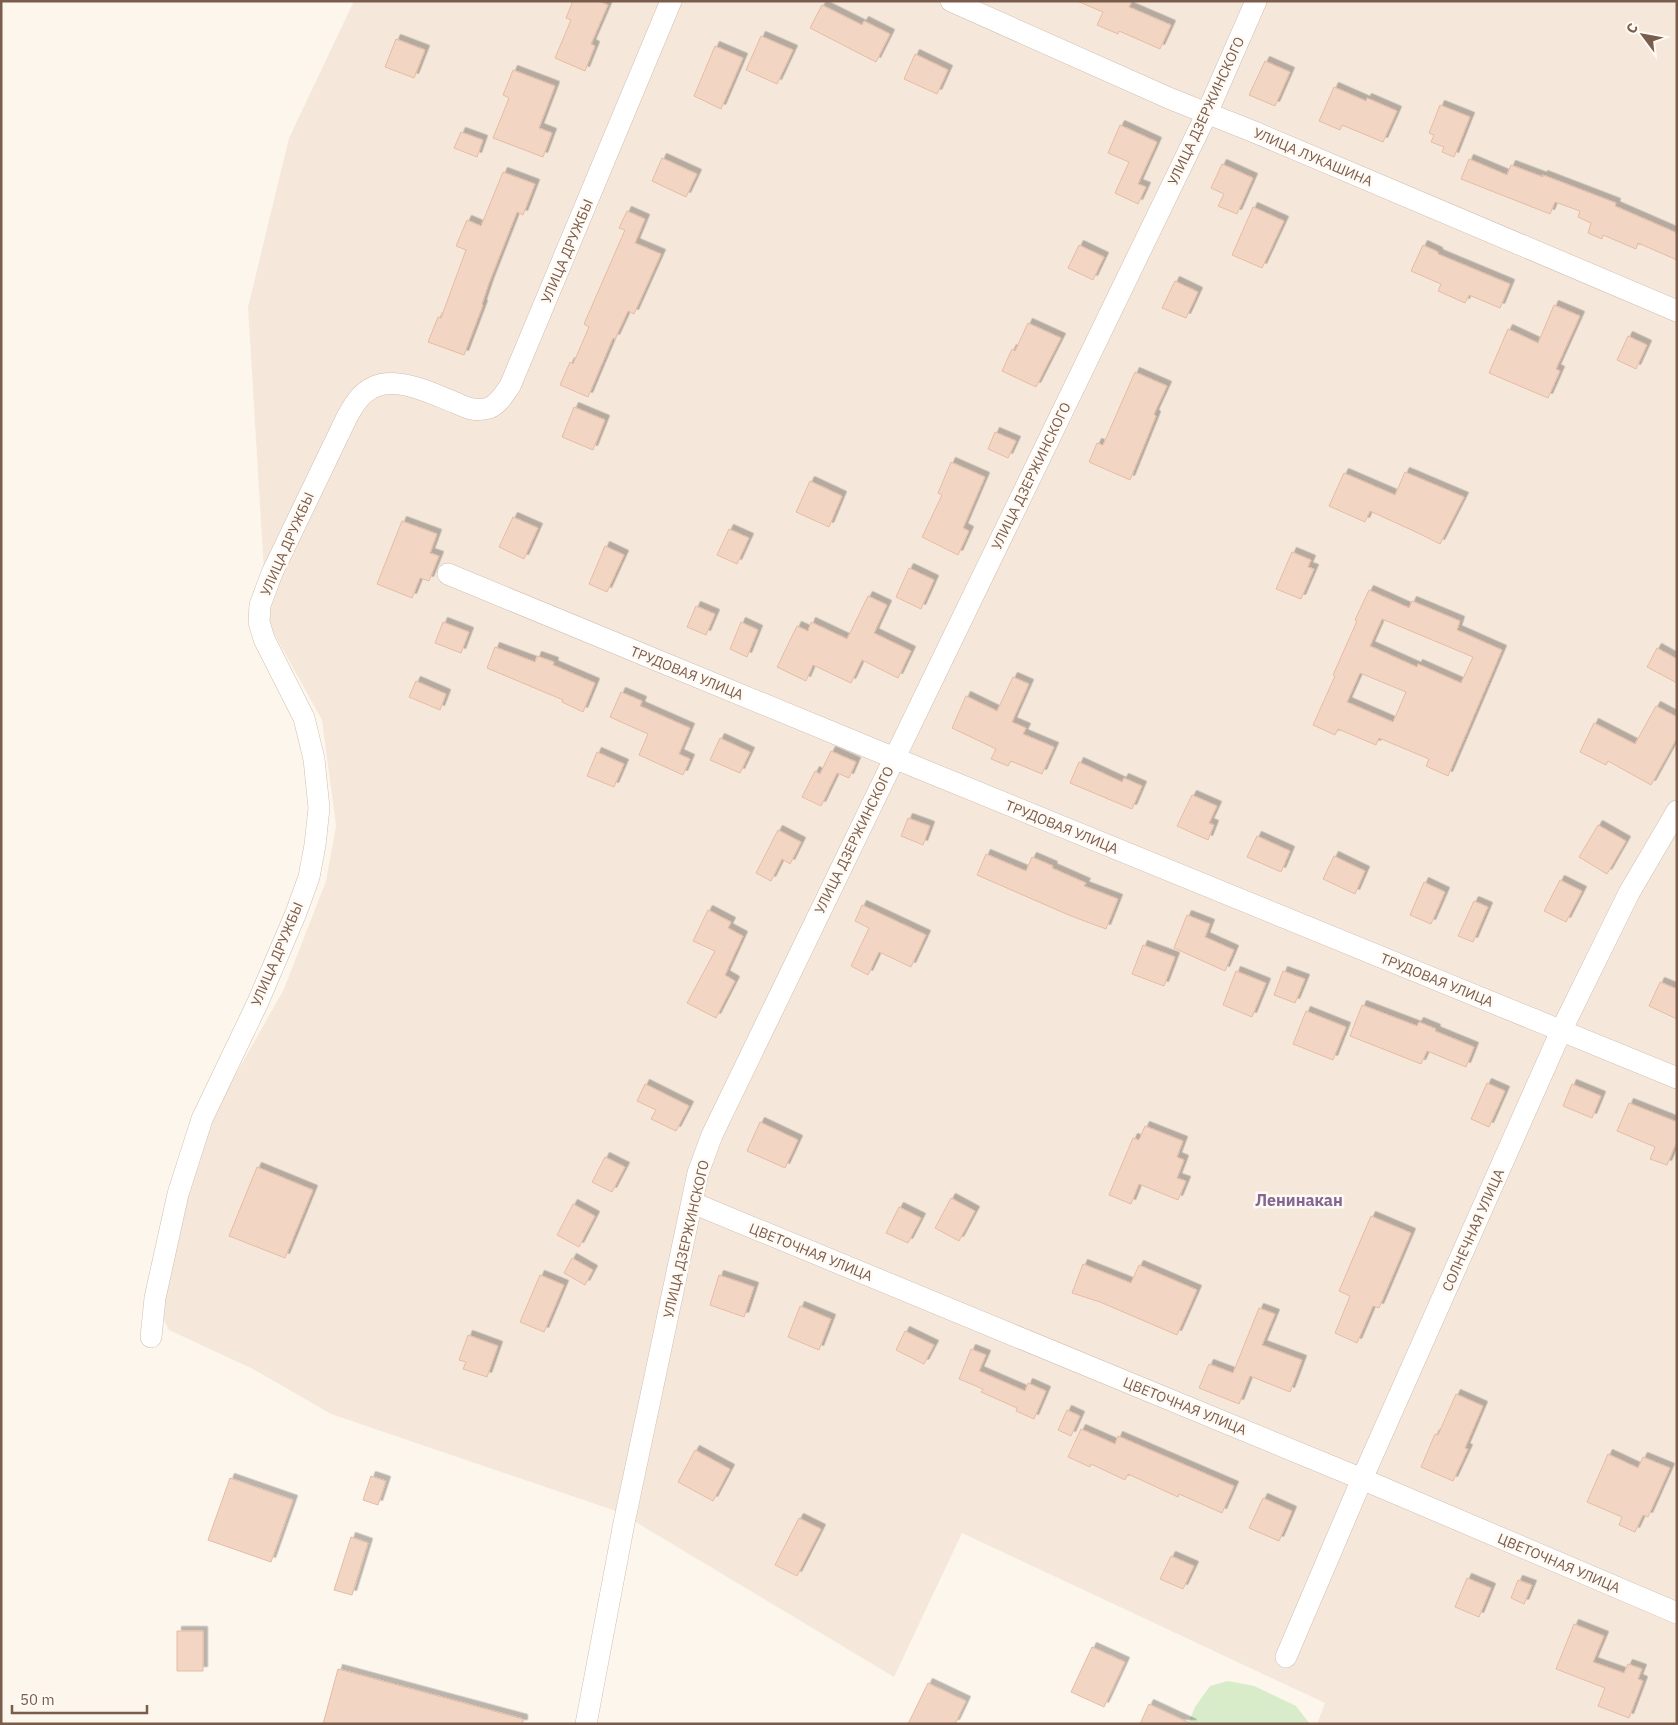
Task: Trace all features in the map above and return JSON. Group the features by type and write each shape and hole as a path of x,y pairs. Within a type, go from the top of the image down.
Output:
{"street":[{"name":"УЛИЦА ДРУЖБЫ","path":"151,1337 155,1298 178,1194 202,1119 258,1002 296,913 309,877 315,845 319,808 314,759 304,718 264,639 259,622 260,605 272,573 347,417 358,399 369,390 381,383 397,383 418,388 474,410 490,407 499,401 510,386 671,1"},
{"name":"УЛИЦА ЛУКАШИНА","path":"951,1 1207,113 1677,311"},
{"name":"УЛИЦА ДЗЕРЖИНСКОГО","path":"586,1724 624,1523 698,1173 712,1135 1207,113 1256,1"},
{"name":"ТРУДОВАЯ УЛИЦА","path":"448,574 1677,1078"},
{"name":"СОЛНЕЧНАЯ УЛИЦА","path":"1286,1657 1362,1479 1561,1031 1629,893 1677,811"},
{"name":"ЦВЕТОЧНАЯ УЛИЦА","path":"693,1203 1362,1479 1677,1613"}],"shaded area":[{"path":"354,1 1677,1 1677,1724 1317,1724 1325,1703 962,1533 894,1677 619,1512 331,1414 253,1369 169,1330 163,1318 164,1296 184,1197 207,1125 284,989 326,881 336,826 322,720 267,621 248,307 289,138"}],"green space":[{"path":"1228,1681 1254,1686 1296,1706 1310,1724 1188,1724 1195,1707 1210,1686"}],"building":[{"path":"573,1 598,1 608,5 591,44 595,46 585,71 555,58 571,20 566,18"},
{"path":"1077,1 1132,1 1129,7 1171,25 1160,49 1119,31 1118,34 1097,25 1103,12"},
{"path":"822,5 862,25 864,21 890,34 876,62 810,28"},
{"path":"761,36 793,50 777,84 746,70"},
{"path":"396,39 425,50 414,78 385,67"},
{"path":"715,46 743,58 721,109 694,96"},
{"path":"915,54 948,70 937,94 904,79"},
{"path":"1265,61 1290,72 1275,106 1249,95"},
{"path":"513,70 555,86 539,128 552,133 543,157 493,138 509,98 503,95"},
{"path":"1334,87 1366,101 1367,98 1397,111 1383,142 1342,125 1340,130 1319,121"},
{"path":"1440,105 1470,117 1454,157 1442,152 1444,147 1431,142 1434,135 1429,133"},
{"path":"1120,125 1157,142 1138,184 1146,187 1138,204 1115,193 1129,162 1108,153"},
{"path":"461,132 483,140 477,157 454,148"},
{"path":"662,158 697,174 686,197 652,181"},
{"path":"1469,159 1507,175 1511,165 1616,203 1615,206 1677,233 1677,260 1638,243 1636,249 1603,235 1602,239 1588,233 1591,223 1578,217 1580,211 1555,202 1550,214 1461,179"},
{"path":"1222,164 1253,178 1237,214 1218,206 1224,194 1211,188"},
{"path":"503,172 535,184 523,215 517,212 489,283 483,305 464,355 428,342 438,317 441,318 466,250 456,246 467,220 481,226"},
{"path":"1253,207 1284,221 1262,268 1232,255"},
{"path":"627,211 645,219 635,243 661,254 634,314 628,311 615,339 613,338 588,397 560,385 570,362 573,364 589,327 584,324 625,230 619,228"},
{"path":"1079,245 1104,257 1093,280 1068,268"},
{"path":"1423,245 1438,252 1438,254 1510,284 1500,308 1469,295 1465,303 1438,291 1441,284 1411,271"},
{"path":"1175,281 1198,292 1186,318 1162,308"},
{"path":"1554,305 1580,316 1556,369 1560,371 1548,398 1489,373 1508,329 1538,343"},
{"path":"1028,323 1061,338 1036,387 1002,371 1012,349 1015,351"},
{"path":"1628,336 1647,345 1636,369 1617,360"},
{"path":"1135,372 1167,386 1154,414 1156,416 1130,480 1089,462 1097,443 1103,445"},
{"path":"574,407 605,420 593,450 562,437"},
{"path":"995,432 1016,441 1008,458 988,449"},
{"path":"951,462 985,477 963,528 969,531 958,555 922,537 942,495 938,493"},
{"path":"1405,472 1464,497 1440,544 1370,511 1365,522 1329,506 1344,473 1395,495"},
{"path":"810,481 842,496 829,527 796,512"},
{"path":"513,517 538,528 524,559 499,547"},
{"path":"402,521 437,534 430,553 439,556 429,581 420,578 412,598 377,584"},
{"path":"729,529 749,538 737,564 717,555"},
{"path":"605,546 624,555 607,592 589,584"},
{"path":"1292,552 1311,560 1308,567 1314,569 1301,599 1276,589"},
{"path":"909,568 934,580 921,609 896,597"},
{"path":"1369,590 1409,608 1412,601 1460,621 1457,630 1502,650 1448,776 1426,766 1429,759 1379,738 1376,745 1338,729 1335,735 1313,725 1357,621 1355,620","holes":["1382,619 1473,657 1461,683 1418,664 1417,667 1370,646","1360,673 1406,692 1393,722 1347,702"]},
{"path":"868,596 887,605 874,633 911,651 898,678 862,660 851,683 813,665 806,681 777,667 797,626 808,631 811,622 847,639"},
{"path":"696,606 715,614 706,635 687,627"},
{"path":"443,622 469,632 461,653 435,643"},
{"path":"741,622 758,630 747,657 730,649"},
{"path":"495,647 535,662 537,656 554,662 553,665 595,683 583,712 562,702 563,700 487,668"},
{"path":"1657,648 1677,659 1677,683 1647,667"},
{"path":"1013,677 1029,684 1012,722 1026,728 1023,734 1054,747 1042,774 1011,761 1008,766 991,759 996,749 952,728 966,696 997,711"},
{"path":"416,681 446,694 440,710 409,697"},
{"path":"621,692 642,701 640,706 690,728 679,754 690,759 683,775 639,755 648,734 610,717"},
{"path":"1656,706 1677,717 1677,738 1651,785 1608,761 1606,765 1580,752 1594,723 1635,744"},
{"path":"720,738 750,752 740,773 710,760"},
{"path":"831,751 856,762 849,778 837,773 821,806 802,797 815,771 820,774"},
{"path":"597,752 624,764 614,787 587,776"},
{"path":"1079,762 1122,782 1124,778 1142,786 1132,809 1070,783"},
{"path":"1192,795 1217,806 1209,823 1214,825 1208,840 1177,826"},
{"path":"908,818 930,826 923,845 901,836"},
{"path":"1598,825 1626,841 1607,874 1579,857"},
{"path":"778,830 801,842 790,864 782,859 771,881 756,873"},
{"path":"1257,836 1290,851 1281,872 1247,857"},
{"path":"986,854 1026,871 1032,857 1086,883 1084,886 1118,899 1106,929 1071,916 977,875"},
{"path":"1334,856 1365,871 1355,894 1323,879"},
{"path":"1560,880 1582,891 1566,922 1544,911"},
{"path":"1424,882 1445,892 1431,924 1410,915"},
{"path":"1474,901 1488,907 1473,942 1458,936"},
{"path":"862,905 926,935 911,967 879,952 868,975 851,966 869,928 855,921"},
{"path":"708,910 731,922 728,928 743,936 725,975 735,981 716,1018 687,1003 715,951 693,941"},
{"path":"1187,915 1210,924 1205,937 1234,950 1225,971 1174,948"},
{"path":"1143,945 1175,957 1164,986 1132,974"},
{"path":"1236,971 1266,983 1252,1017 1223,1005"},
{"path":"1283,971 1305,979 1295,1003 1274,995"},
{"path":"1660,982 1677,989 1677,1019 1649,1006"},
{"path":"1362,1005 1417,1026 1419,1022 1436,1029 1435,1031 1474,1047 1466,1067 1427,1051 1421,1064 1350,1036"},
{"path":"1306,1011 1346,1027 1333,1060 1293,1044"},
{"path":"1487,1083 1505,1091 1489,1127 1471,1119"},
{"path":"645,1084 689,1106 676,1131 651,1119 656,1110 637,1101"},
{"path":"1572,1084 1601,1096 1592,1118 1563,1106"},
{"path":"1629,1103 1677,1122 1677,1141 1667,1165 1650,1159 1655,1147 1617,1131"},
{"path":"760,1122 798,1140 785,1168 747,1151"},
{"path":"1145,1126 1183,1141 1177,1157 1184,1160 1177,1178 1186,1181 1178,1200 1139,1184 1131,1204 1109,1195 1133,1138 1139,1140"},
{"path":"605,1157 625,1167 612,1192 592,1182"},
{"path":"257,1167 313,1190 285,1258 229,1236"},
{"path":"951,1198 975,1211 959,1241 935,1228"},
{"path":"573,1204 595,1216 579,1247 557,1235"},
{"path":"899,1207 921,1218 908,1243 886,1233"},
{"path":"1371,1216 1411,1233 1379,1308 1373,1306 1357,1343 1335,1333 1350,1296 1339,1291"},
{"path":"572,1258 593,1270 585,1285 564,1273"},
{"path":"1083,1264 1131,1283 1139,1265 1197,1290 1177,1335 1100,1302 1072,1293"},
{"path":"540,1275 564,1285 544,1332 520,1322"},
{"path":"719,1275 754,1287 744,1317 710,1305"},
{"path":"800,1306 831,1319 819,1350 788,1337"},
{"path":"1259,1308 1275,1314 1262,1345 1302,1360 1290,1392 1250,1376 1239,1404 1199,1388 1209,1364 1233,1373"},
{"path":"905,1331 934,1345 924,1364 896,1350"},
{"path":"468,1335 498,1346 487,1377 463,1369 466,1362 459,1360"},
{"path":"971,1349 986,1355 979,1371 1025,1391 1028,1383 1046,1391 1034,1419 1016,1411 1017,1408 981,1392 983,1389 959,1379"},
{"path":"1456,1394 1483,1406 1465,1448 1468,1449 1453,1481 1421,1467 1435,1434 1438,1435"},
{"path":"1067,1410 1080,1416 1071,1436 1058,1430"},
{"path":"1081,1429 1115,1444 1118,1436 1234,1486 1222,1513 1179,1494 1178,1497 1128,1474 1125,1480 1091,1464 1090,1467 1068,1457"},
{"path":"695,1450 730,1469 713,1501 678,1482"},
{"path":"1608,1454 1638,1468 1643,1457 1670,1468 1648,1517 1643,1515 1635,1532 1619,1525 1622,1517 1587,1502"},
{"path":"371,1476 386,1481 378,1505 363,1500"},
{"path":"230,1478 293,1500 271,1562 208,1540"},
{"path":"1263,1498 1292,1511 1279,1541 1249,1528"},
{"path":"799,1518 821,1529 797,1576 775,1565"},
{"path":"351,1537 368,1543 352,1595 334,1590"},
{"path":"1171,1556 1194,1566 1183,1589 1160,1579"},
{"path":"1467,1578 1491,1588 1479,1617 1455,1607"},
{"path":"1518,1580 1532,1585 1524,1604 1511,1598"},
{"path":"1574,1624 1604,1636 1593,1662 1624,1673 1628,1664 1642,1669 1638,1679 1643,1681 1629,1718 1598,1706 1605,1688 1556,1669"},
{"path":"177,1631 203,1631 203,1671 177,1671"},
{"path":"1092,1647 1125,1662 1104,1707 1071,1692"},
{"path":"338,1669 523,1719 523,1724 323,1724"},
{"path":"928,1683 966,1701 955,1724 908,1724"},
{"path":"1149,1704 1192,1724 1140,1724"}],"district":[{"name":"Ленинакан","path":"1299,1200"}]}
